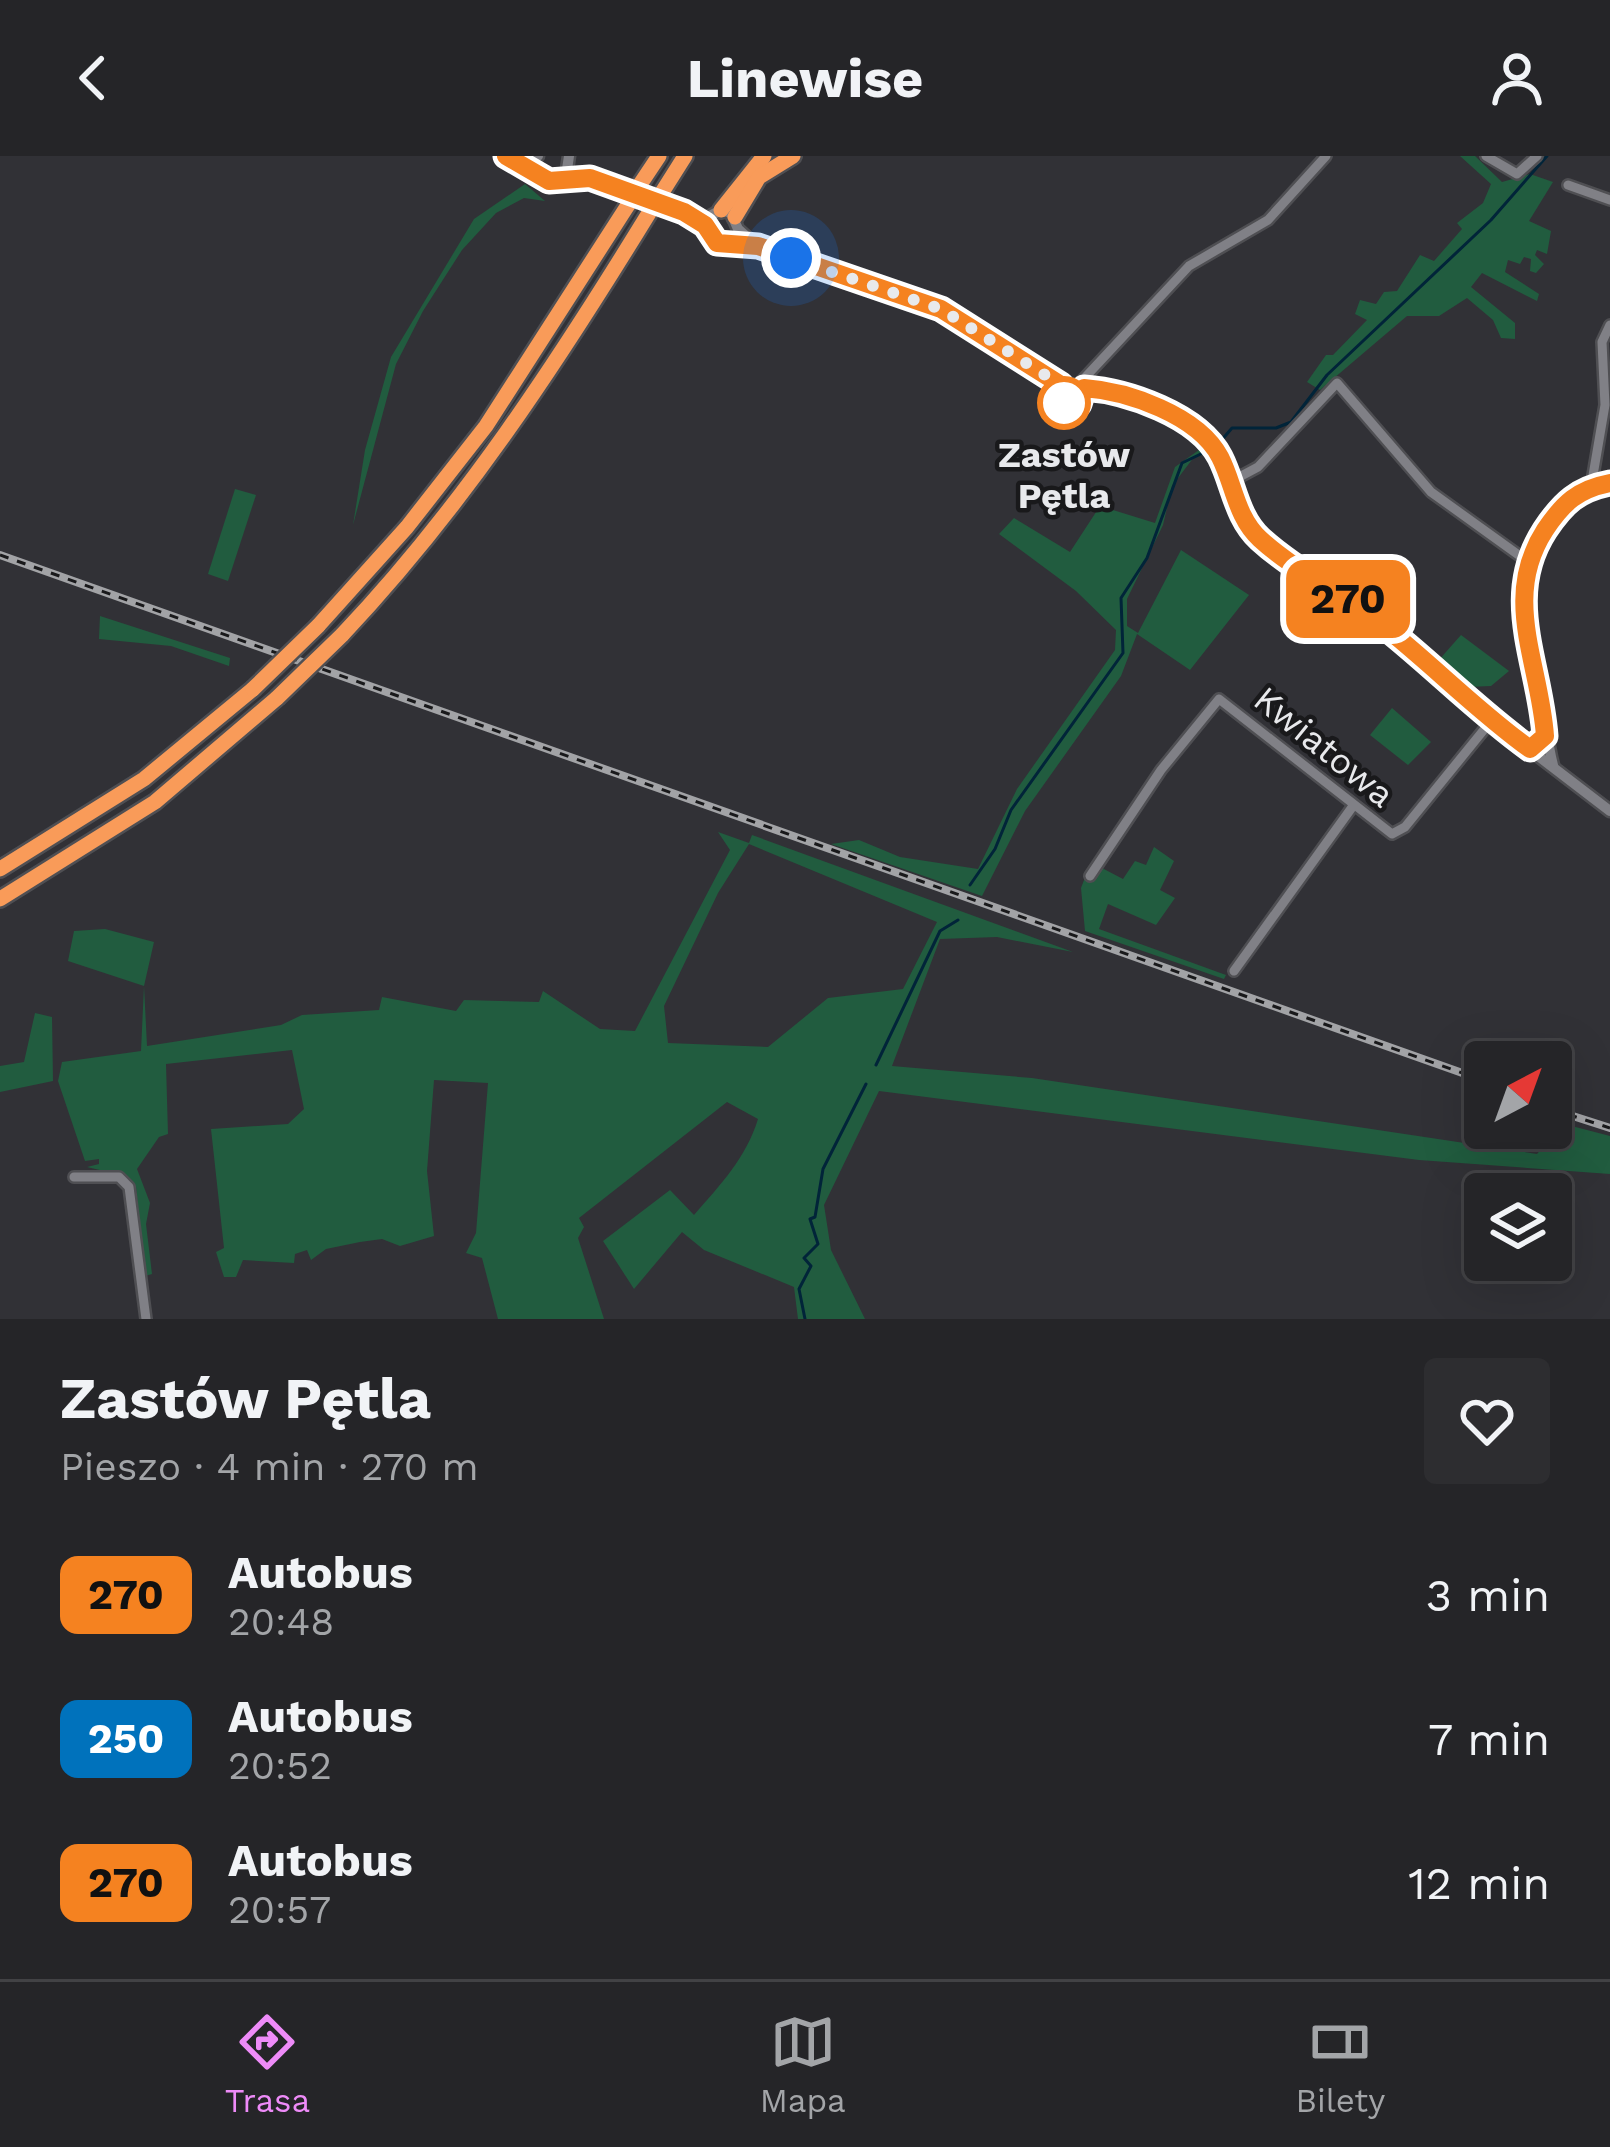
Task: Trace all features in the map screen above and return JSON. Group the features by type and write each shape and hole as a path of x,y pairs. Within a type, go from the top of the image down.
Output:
{"highway":[{"path":"0,869 144,778 254,689 318,626 407,527 486,426 658,156"},
{"path":"0,899 155,802 277,698 342,635 427,542 491,458 685,156"},
{"path":"721,219 764,156"},
{"path":"721,219 759,177 793,156"}],"street":[{"path":"508,156 538,156 538,172"},
{"path":"508,156 549,181 569,165 590,178 684,212 721,219 758,246"},
{"path":"1076,387 1189,266 1268,220 1326,156"},
{"path":"1486,156 1517,174 1537,156"},
{"path":"1568,185 1610,200"},
{"path":"721,219 713,241 758,246 941,309 1034,371 1076,387 1111,390 1202,436 1219,454 1242,515 1258,537 1386,627 1491,721 1610,811"},
{"path":"721,219 730,242"},
{"path":"1591,487 1606,405 1602,342 1610,325"},
{"path":"1100,364 1111,390"},
{"path":"1230,482 1258,467 1337,383 1431,492 1527,561"},
{"path":"1552,765 1523,623 1527,561 1554,516 1591,487 1610,483"},
{"name":"Kwiatowa","path":"1090,877 1161,770 1219,699 1387,832 1400,832 1491,721"},
{"path":"1530,749 1545,736"},
{"path":"1234,971 1353,806"},
{"path":"74,1178 119,1177 129,1187 146,1319"}],"green space":[{"path":"1460,156 1475,156 1502,182 1530,174 1553,182 1529,221 1551,231 1547,254 1537,250 1535,255 1544,264 1536,273 1530,271 1531,259 1524,257 1520,264 1508,260 1505,272 1539,294 1537,301 1482,273 1471,287 1515,323 1515,339 1501,338 1493,320 1467,298 1439,316 1407,316 1320,390 1307,382 1326,355 1333,355 1367,320 1355,314 1360,300 1376,304 1384,292 1397,291 1420,255 1434,261 1462,229 1457,223 1483,203 1491,184"},
{"path":"525,184 545,201 524,198 496,213 462,250 396,364 353,525 365,450 391,357 474,219"},
{"path":"1206,445 1211,453 1194,457 1172,486 1163,525 1127,599 1127,626 1138,633 1181,550 1249,595 1190,670 1137,634 1121,676 1025,811 982,896 831,844 859,840 900,857 978,869 1017,789 1115,650 1116,630 1076,591 999,534 1014,518 1070,552 1100,506 1155,523 1175,467"},
{"path":"235,489 256,495 228,581 208,574"},
{"path":"100,616 230,658 229,666 171,646 99,639"},
{"path":"1461,635 1509,671 1491,686 1467,687 1438,661"},
{"path":"1392,708 1431,742 1408,765 1370,735"},
{"path":"718,832 749,843 752,835 1073,952 997,937 940,939 892,1066 1032,1078 1464,1143 1464,1149 1537,1154 1542,1149 1572,1149 1572,1126 1610,1136 1610,1174 1419,1160 879,1091 824,1205 831,1250 865,1319 798,1319 794,1287 704,1250 682,1232 634,1289 603,1241 670,1190 694,1215 740,1158 758,1119 727,1102 579,1218 584,1227 578,1238 604,1319 498,1319 482,1258 466,1253 476,1233 488,1083 434,1080 427,1171 434,1236 400,1246 382,1239 360,1242 326,1249 311,1260 307,1250 295,1254 294,1263 243,1260 236,1277 224,1277 216,1252 224,1248 211,1129 288,1124 304,1109 292,1050 166,1064 168,1134 159,1137 137,1169 150,1203 146,1224 152,1274 145,1276 136,1187 125,1176 87,1167 99,1164 99,1159 85,1161 58,1081 62,1062 141,1051 144,986 147,1046 281,1025 302,1015 379,1010 382,997 456,1011 464,1000 539,1002 543,991 600,1029 635,1031 730,850","holes":["749,844 937,922 903,989 828,998 768,1047 668,1043 664,1006 718,893"]},
{"path":"1154,847 1174,861 1160,890 1175,898 1156,925 1108,904 1099,929 1226,975 1224,979 1085,931 1081,888 1086,875 1100,867 1123,879 1135,861 1146,865"},
{"path":"105,929 154,942 144,986 68,961 74,931"},
{"path":"35,1013 52,1017 53,1081 0,1092 0,1066 24,1062"}],"waterway":[{"path":"1220,442 1232,428 1276,428 1291,422 1327,375 1491,220 1547,156"},
{"path":"970,885 995,849 1011,810 1123,653 1121,598 1147,558 1182,463 1207,451"},
{"path":"876,1065 940,931 958,920"},
{"path":"805,1319 799,1289 811,1266 804,1258 818,1244 810,1219 815,1217 823,1169 866,1084"}],"railway":[{"path":"0,555 1464,1074"},
{"path":"1572,1116 1610,1128"}],"bus line":[{"name":"270","path":"506,156 549,181 566,176 590,178 684,212 705,225 706,234 717,243 758,246 941,309 1061,385 1059,394 1069,407 1079,404 1084,388 1111,390 1177,420 1215,448 1242,515 1258,537 1386,627 1469,703 1530,749 1545,736 1543,702 1523,623 1522,582 1527,561 1569,499 1585,488 1610,483"}],"place":[{"name":"Zastów Pętla","path":"1064,403"}],"route":[{"path":"791,258 941,309 1061,385 1064,403"}]}
